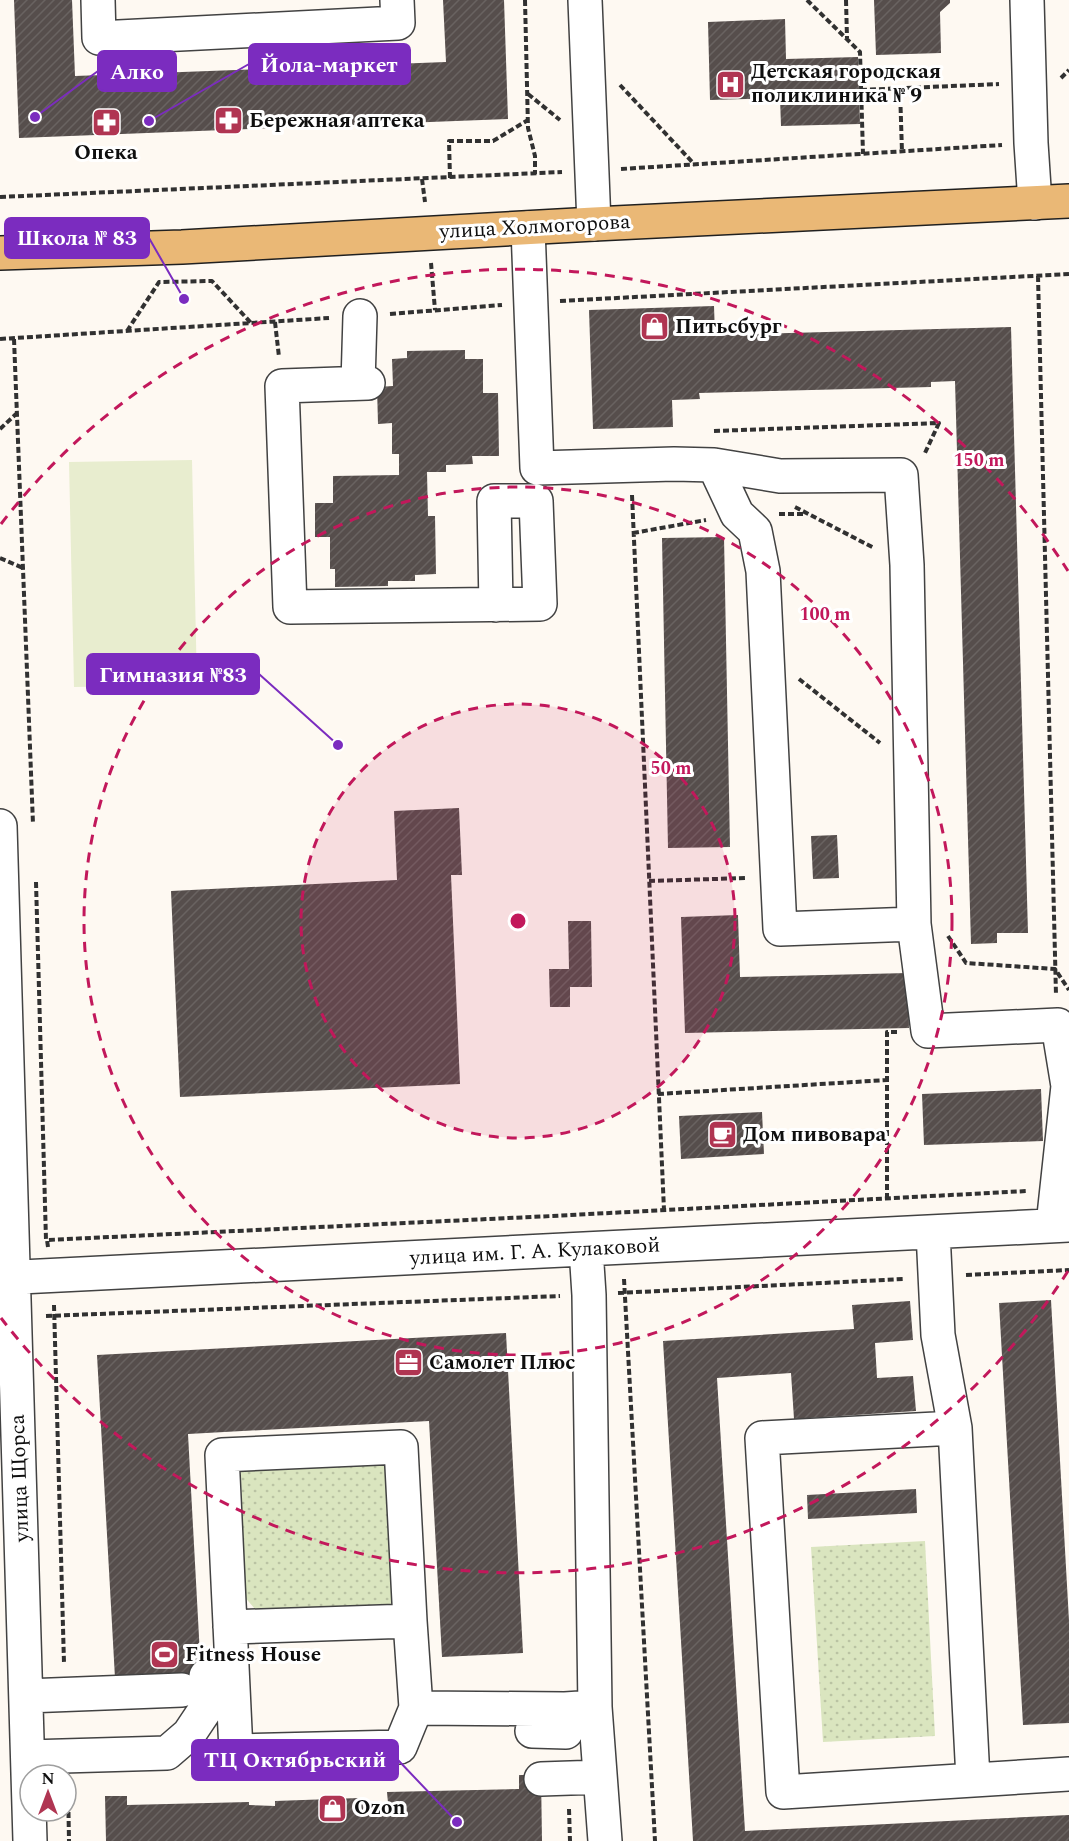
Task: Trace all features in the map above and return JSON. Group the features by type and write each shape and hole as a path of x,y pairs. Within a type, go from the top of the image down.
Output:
{"main road":[{"name":"улица Холмогорова","path":"0,253 182,247 1069,201"}],"street":[{"path":"98,0 99,38 398,23 397,0"},
{"path":"585,0 594,224"},
{"path":"1027,0 1035,203"},
{"path":"360,316 363,383 282,386 290,607 540,604 528,228"},
{"path":"537,468 630,464 714,465 780,476 901,475 907,565 914,924 928,1031 1058,1025 1068,1086 1058,1189 1061,1225"},
{"path":"714,465 738,514 755,531 763,571 780,929 914,924"},
{"path":"496,605 494,501 536,501"},
{"name":"улица Щорса","path":"0,826 2,987 8,1139 9,1417 26,1696 30,1841"},
{"name":"улица им. Г. А. Кулаковой","path":"7,1278 1061,1225"},
{"path":"933,1232 938,1335 955,1428 973,1779"},
{"path":"586,1249 589,1295 595,1707 605,1841"},
{"path":"955,1428 762,1438 783,1792 1069,1774"},
{"path":"401,1448 410,1621 416,1708 400,1748 236,1751 222,1455 401,1448"},
{"path":"230,1626 410,1621"},
{"path":"26,1696 65,1695 194,1683 205,1710 189,1734 167,1753 27,1757"},
{"path":"416,1708 565,1709 595,1707"},
{"path":"532,1731 566,1732"},
{"path":"541,1779 600,1777"}],"path":[{"path":"525,0 528,120 535,156 535,174"},
{"path":"807,0 860,52 863,154"},
{"path":"846,0 847,39"},
{"path":"587,50 695,165"},
{"path":"861,90 1029,83"},
{"path":"900,89 902,152"},
{"path":"450,178 449,141 493,141 528,120"},
{"path":"0,197 535,174 1031,143"},
{"path":"1038,276 1058,1025"},
{"path":"127,332 159,282 212,281 252,324"},
{"path":"0,339 14,339 33,832"},
{"path":"0,429 17,414"},
{"path":"713,431 939,423 921,462"},
{"path":"630,464 664,1210"},
{"path":"780,476 784,500 806,514 907,565"},
{"path":"0,558 23,568"},
{"path":"766,662 795,675 912,769"},
{"path":"649,881 777,878"},
{"path":"35,880 40,987"},
{"path":"947,934 966,963 1055,969"},
{"path":"1055,969 1069,990"},
{"path":"887,1199 887,1032 928,1031"},
{"path":"658,1094 887,1080"},
{"path":"65,1695 55,1316 47,1240 1058,1189"},
{"path":"620,1212 655,1841"},
{"path":"67,1756 69,1841"}],"green space":[{"path":"192,460 197,685 74,687 69,462"},
{"path":"384,1457 398,1473 399,1594 386,1609 255,1609 243,1595 241,1472 253,1460"},
{"path":"925,1541 935,1736 823,1742 811,1547"}],"building":[{"path":"14,0 72,0 75,76 446,62 443,0 504,0 508,119 19,138"},
{"path":"874,0 950,0 950,3 940,12 941,53 876,55"},
{"path":"785,19 786,59 858,57 860,124 781,126 780,98 710,100 708,22"},
{"path":"714,306 715,335 1011,327 1028,933 997,933 997,943 971,944 955,381 931,382 931,387 699,393 700,399 672,400 673,427 593,429 589,310"},
{"path":"465,350 465,359 483,359 483,393 498,393 499,456 472,456 473,464 446,465 446,472 427,472 428,516 435,516 436,574 415,575 415,581 388,581 388,586 335,587 335,569 330,569 330,537 315,537 315,503 333,503 333,476 399,475 399,454 392,454 392,423 378,424 377,387 393,386 392,359 407,358 407,351"},
{"path":"724,537 730,847 668,848 662,538"},
{"path":"459,808 462,875 451,875 460,1084 180,1097 171,891 397,880 394,811"},
{"path":"837,835 839,878 813,879 811,836"},
{"path":"738,915 740,977 908,973 909,1028 685,1033 681,917"},
{"path":"568,921 591,921 592,987 570,987 570,1007 550,1007 549,969 569,969"},
{"path":"1041,1089 1043,1141 924,1145 922,1094"},
{"name":"Дом пивовара","path":"762,1112 764,1154 681,1159 679,1116"},
{"path":"1051,1300 1069,1621 1069,1723 1023,1725 999,1303"},
{"path":"910,1301 913,1340 875,1343 877,1378 913,1376 916,1411 794,1419 791,1373 717,1378 745,1831 1069,1815 1069,1841 693,1841 663,1341 854,1329 852,1305"},
{"path":"506,1333 523,1653 442,1657 429,1421 188,1434 201,1674 115,1678 97,1355"},
{"path":"916,1489 917,1513 808,1519 807,1495"},
{"path":"519,1775 541,1775 542,1841 106,1841 105,1796 127,1796 127,1805 249,1802 249,1805 275,1806 275,1801 359,1798 359,1804 388,1803 387,1792 519,1789"}],"place":[{"name":"Детская городская поликлиника № 9","path":"730,84"},
{"name":"Алко","path":"35,117"},
{"name":"Йола-маркет","path":"149,121"},
{"name":"Бережная аптека","path":"228,121"},
{"name":"Опека","path":"106,122"},
{"name":"Школа № 83","path":"184,299"},
{"name":"Питьсбург","path":"654,327"},
{"name":"Гимназия №83","path":"338,745"},
{"name":"Дом пивовара","path":"722,1135"},
{"name":"Самолет Плюс","path":"408,1363"},
{"name":"Fitness House","path":"164,1655"},
{"name":"Ozon","path":"333,1808"},
{"name":"ТЦ Октябрьский","path":"457,1822"}]}
